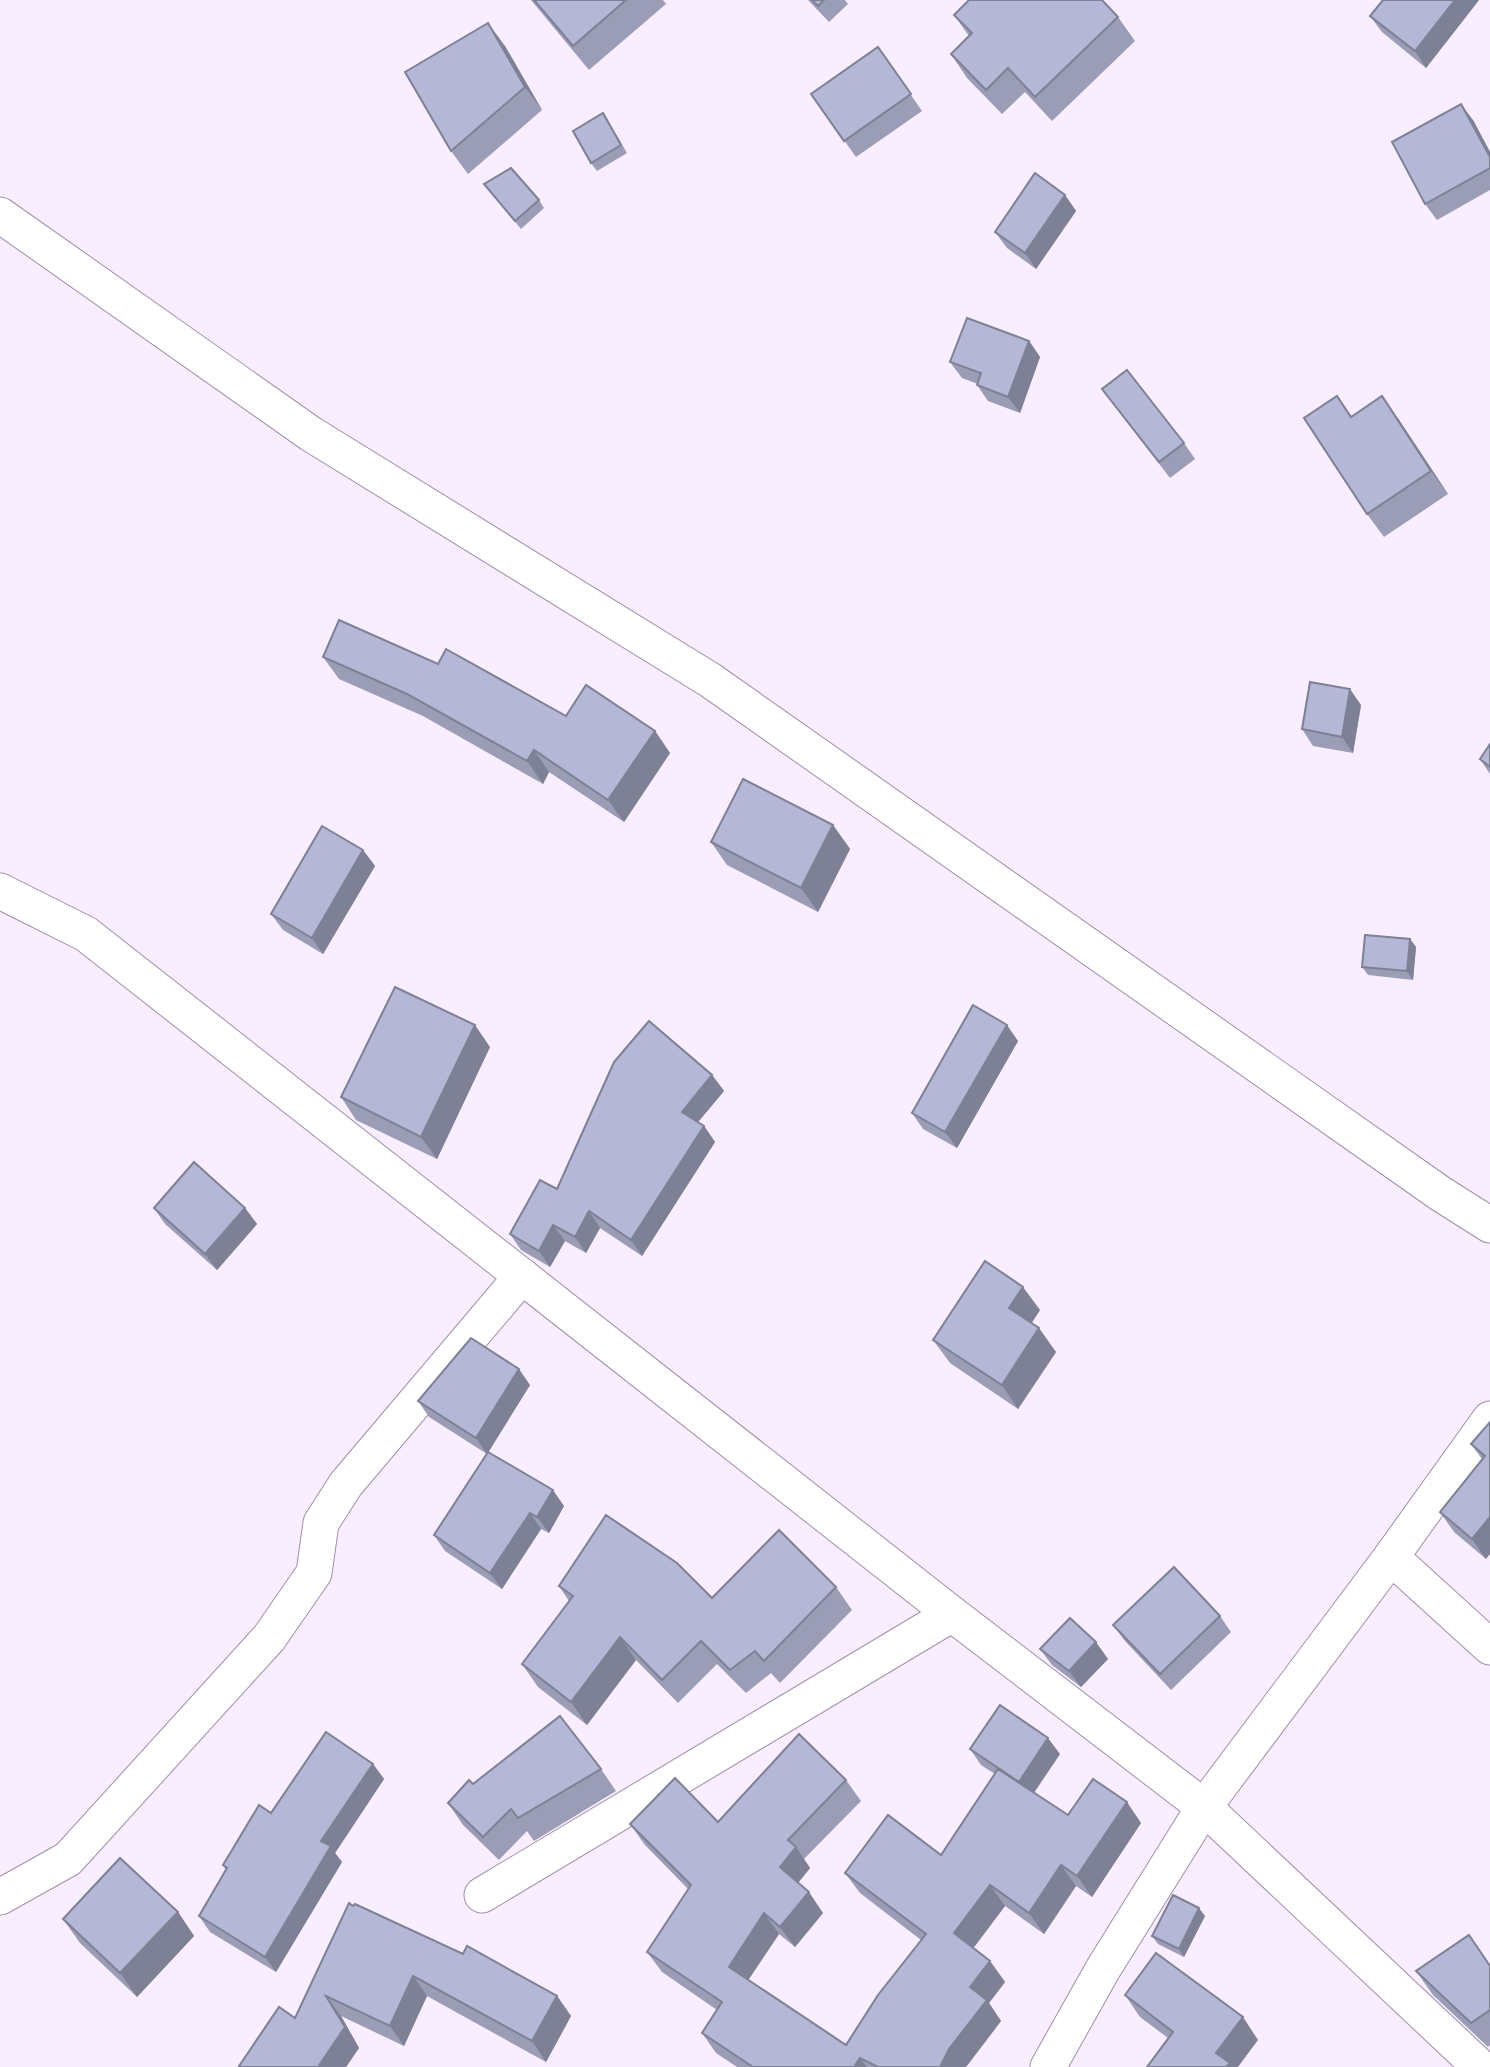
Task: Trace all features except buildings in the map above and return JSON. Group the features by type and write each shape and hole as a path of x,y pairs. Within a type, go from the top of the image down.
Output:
{"street":[{"path":"0,215 311,434 710,680 1441,1195 1490,1225"},
{"path":"0,891 86,934 952,1615 1204,1807 1480,2067"},
{"path":"0,1897 68,1859 270,1637 314,1573 321,1523 346,1484 522,1276"},
{"path":"1048,2067 1110,1958 1204,1807 1391,1557 1490,1419"},
{"path":"1391,1557 1490,1647"},
{"path":"482,1895 952,1615"}]}
